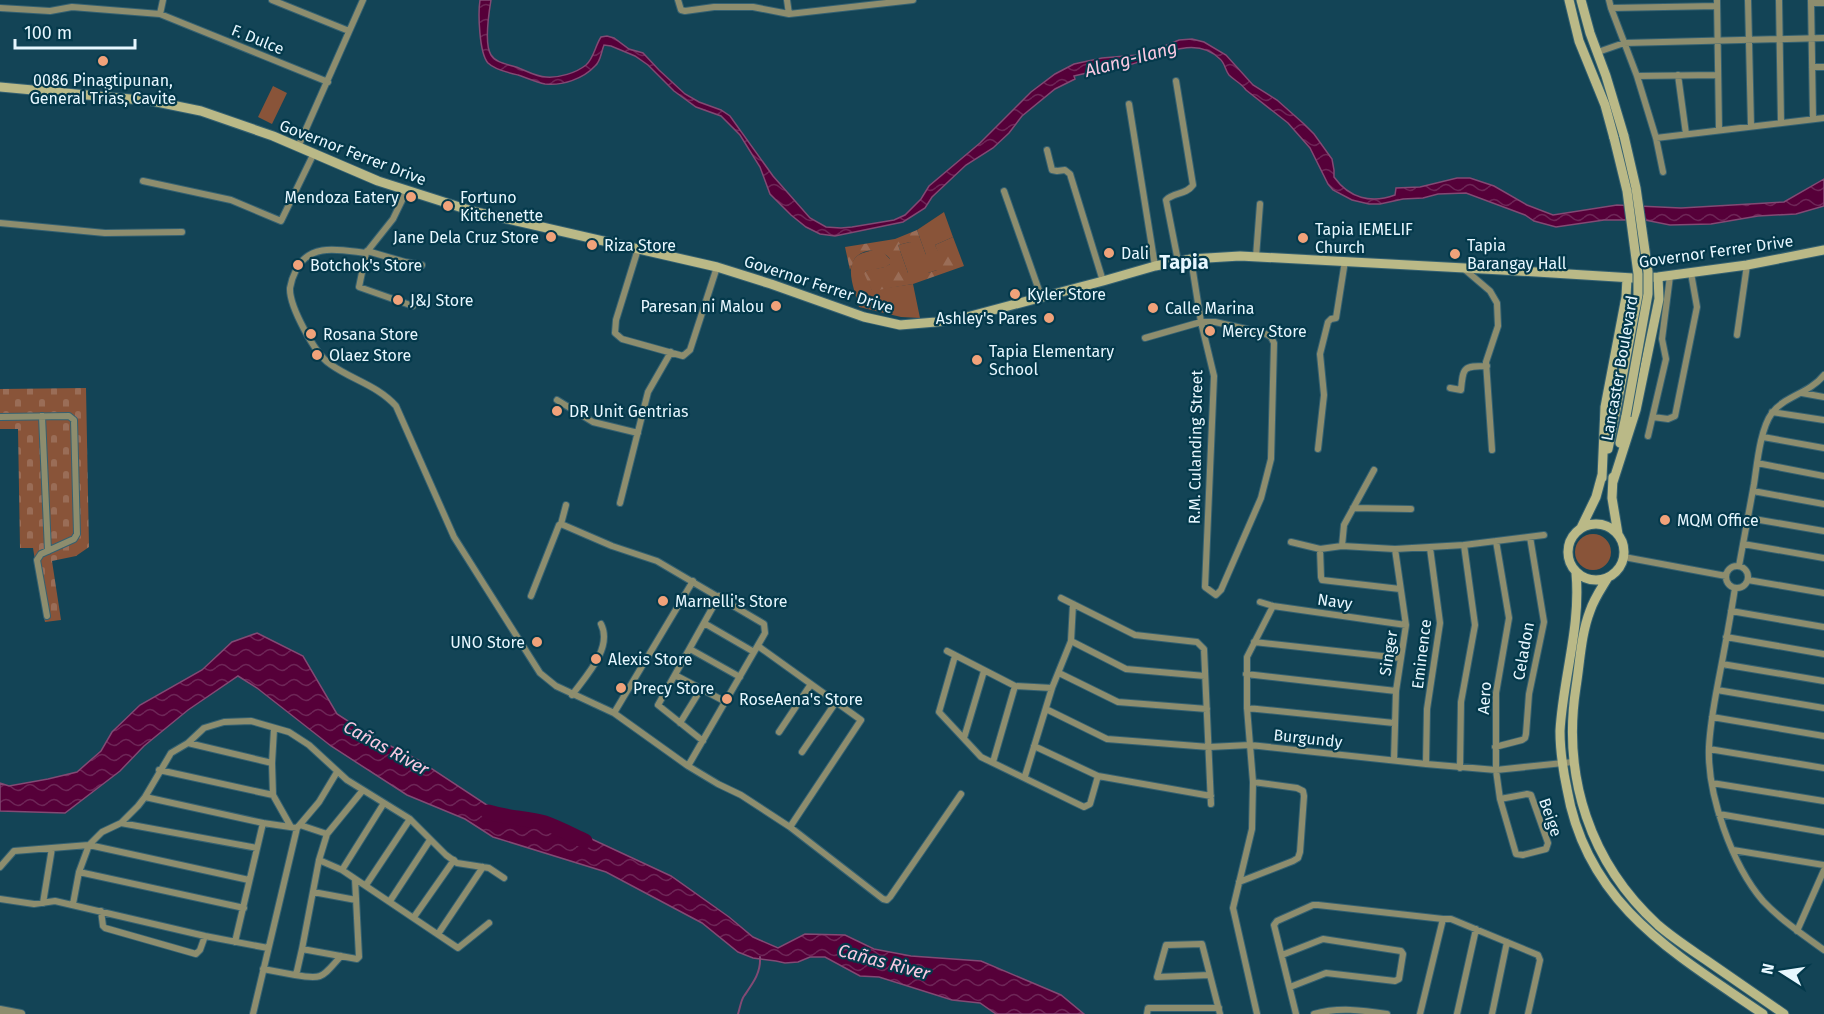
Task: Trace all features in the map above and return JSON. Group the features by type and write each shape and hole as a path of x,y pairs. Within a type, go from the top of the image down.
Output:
{"main road":[{"name":"Lancaster Boulevard","path":"1569,0 1579,41 1619,137 1638,284 1631,337 1602,478 1596,497 1581,528"},
{"name":"Lancaster Boulevard","path":"1581,0 1598,52 1619,137 1636,188 1648,272 1648,294 1612,482 1612,498 1618,534"},
{"name":"Governor Ferrer Drive","path":"0,87 152,101 201,111 273,136 378,181 472,211 717,267 864,317 900,325 963,318 1155,266 1191,259 1239,256 1627,278 1670,276 1747,265 1824,250"},
{"path":"1612,482 1636,410 1659,299 1658,277"},
{"path":"1602,478 1605,407 1626,297 1627,278"},
{"path":"1763,1014 1651,934 1611,892 1581,843 1572,814 1562,763 1560,732 1578,607 1576,573 1568,559 1568,548 1571,539 1581,528 1590,524 1610,527 1618,534 1623,543 1624,556 1619,569 1607,579 1590,610 1573,706 1571,732 1573,762 1581,801 1594,838 1622,885 1659,926 1784,1014"},
{"path":"1576,573 1591,580 1607,579"}],"street":[{"path":"160,14 163,0"},
{"path":"272,0 350,31"},
{"path":"298,147 363,0"},
{"path":"678,0 681,10 686,11 714,3 753,3 789,14 913,0"},
{"path":"787,0 789,14"},
{"path":"1609,0 1637,76 1656,138 1663,172"},
{"path":"1749,0 1750,126"},
{"path":"1779,0 1781,123"},
{"path":"1813,119 1811,2 1824,3"},
{"path":"1611,8 1717,3 1719,130"},
{"name":"F. Dulce","path":"0,8 50,11 72,7 160,14 327,82"},
{"path":"1598,52 1624,43 1824,38"},
{"path":"1812,67 1824,67"},
{"path":"1678,75 1686,134"},
{"path":"1637,76 1718,75"},
{"path":"1176,81 1193,185 1186,191 1172,195 1166,200 1178,261"},
{"path":"1129,104 1155,266"},
{"path":"1656,138 1824,118"},
{"path":"1047,150 1052,170 1065,170 1070,174 1103,281"},
{"path":"143,181 231,200 281,221 314,153"},
{"path":"407,190 393,219 366,252 359,287 413,306"},
{"path":"1004,191 1041,296"},
{"path":"1256,257 1260,204"},
{"path":"0,223 105,233 182,232"},
{"path":"422,265 366,252 335,249 315,251 299,264 293,275 290,288 291,300 311,341 328,363 386,395 396,406 454,537 540,673 572,695 614,713 688,766 741,795 790,827 883,899 887,900 961,794"},
{"path":"638,249 616,320 615,333 622,339 683,356 690,350 717,267"},
{"name":"R.M. Culanding Street","path":"1191,259 1202,322 1214,376 1205,587 1216,595 1221,590 1261,498 1271,459 1274,343 1271,337 1264,333 1215,322 1202,322"},
{"path":"1318,449 1324,395 1320,347 1328,322 1336,318 1345,261"},
{"path":"1737,334 1747,265"},
{"path":"1462,268 1490,291 1497,303 1498,326 1488,352 1486,366 1492,450"},
{"path":"1653,417 1668,419 1675,416 1697,307 1691,273"},
{"path":"1648,436 1666,359 1662,339 1670,276"},
{"path":"1145,338 1202,322"},
{"path":"620,503 648,392 671,352"},
{"path":"1450,388 1461,390 1465,368 1486,366"},
{"path":"1739,566 1762,438 1772,412 1813,387 1824,375"},
{"path":"1802,393 1824,397"},
{"path":"557,400 594,423 638,434"},
{"path":"1772,412 1824,420"},
{"path":"42,416 48,551"},
{"path":"0,417 69,416 74,420 77,534 74,539 41,554 37,560 47,616"},
{"path":"1762,438 1824,448"},
{"path":"1757,463 1824,476"},
{"path":"1342,546 1344,525 1374,470"},
{"path":"1753,491 1824,504"},
{"path":"531,596 559,525 561,525 566,504"},
{"path":"1353,508 1411,509"},
{"path":"1748,518 1824,531"},
{"path":"561,525 657,561 764,624 765,633 688,766"},
{"path":"1291,542 1320,549 1342,546 1395,549 1464,545 1544,535"},
{"name":"Celadon","path":"1495,747 1522,740 1526,734 1529,694 1544,622 1530,537"},
{"name":"Aero","path":"1496,541 1509,618 1496,693 1496,770 1500,799 1516,854 1520,856"},
{"path":"1743,544 1824,558"},
{"path":"1460,768 1461,702 1475,625 1464,545"},
{"name":"Eminence","path":"1426,765 1427,709 1440,622 1430,548"},
{"path":"1320,549 1322,580 1400,589"},
{"name":"Singer","path":"1394,760 1396,691 1406,625 1395,549"},
{"path":"1624,556 1726,576"},
{"path":"1735,588 1727,583 1726,576 1730,568 1739,566"},
{"path":"1735,588 1744,585 1748,580 1747,573 1739,566"},
{"path":"1748,580 1824,593"},
{"path":"614,713 693,581"},
{"path":"1735,588 1712,717 1709,749 1712,783 1719,814 1746,877 1763,900 1797,931 1824,950"},
{"path":"703,741 658,705 719,596"},
{"path":"1061,598 1135,635 1197,642 1204,649 1211,804"},
{"name":"Navy","path":"1260,602 1273,606 1406,625"},
{"path":"1025,777 1052,688 1071,641 1073,604"},
{"path":"1257,1014 1233,908 1252,829 1253,782 1247,708 1247,657 1273,606"},
{"path":"1731,611 1824,627"},
{"path":"704,623 756,649 811,684 861,720 790,827"},
{"path":"572,695 603,647 605,631 601,624"},
{"path":"1726,637 1824,654"},
{"path":"1071,641 1126,669 1205,676"},
{"path":"1254,642 1401,658"},
{"path":"690,649 740,677"},
{"path":"947,651 1015,686 1052,688"},
{"path":"955,656 939,712 981,757 1084,807 1090,804 1098,776"},
{"path":"1722,664 1824,681"},
{"path":"964,738 984,671"},
{"path":"1059,673 1118,702 1207,709"},
{"path":"1246,674 1396,691"},
{"path":"675,675 726,702"},
{"path":"779,732 811,684"},
{"path":"993,762 1015,686"},
{"path":"680,723 701,688"},
{"path":"1717,690 1824,708"},
{"path":"802,753 836,702"},
{"path":"1247,708 1394,723"},
{"name":"Burgundy","path":"1046,709 1107,739 1209,747 1250,745 1426,765 1496,770 1573,762"},
{"path":"1712,717 1824,736"},
{"path":"73,904 89,845 102,832 121,823 145,797 171,753 188,743 204,728 224,722 250,721 289,732 309,745 347,780 410,819 446,855 458,863 489,868 504,878"},
{"path":"274,729 273,795 296,827"},
{"path":"188,743 272,763"},
{"path":"1034,746 1098,776 1211,796"},
{"path":"1709,749 1824,768"},
{"path":"159,770 273,795"},
{"path":"253,1014 296,827 319,802 337,772"},
{"path":"1239,882 1293,861 1298,858 1300,852 1303,791 1297,788 1253,782"},
{"path":"1712,783 1824,801"},
{"path":"295,975 319,860 327,834 363,790"},
{"name":"Beige","path":"1500,799 1531,795 1548,843 1546,849 1520,856"},
{"path":"145,797 263,823 327,834"},
{"path":"342,870 384,803"},
{"path":"1719,814 1824,832"},
{"path":"366,885 410,819"},
{"path":"121,823 257,848"},
{"path":"235,942 263,823"},
{"path":"390,901 430,840"},
{"path":"0,867 14,851 89,845 249,880"},
{"path":"43,903 52,848"},
{"path":"1733,850 1824,865"},
{"path":"319,860 342,870 366,885 459,948 489,923"},
{"path":"414,916 454,860"},
{"path":"438,934 483,867"},
{"path":"1797,931 1824,870"},
{"path":"80,872 244,908"},
{"path":"302,949 357,959 359,957 355,879"},
{"path":"313,892 357,900"},
{"path":"0,899 34,904 55,901 73,904 205,936 268,948"},
{"path":"1296,1014 1274,925 1277,921 1313,905 1450,919 1538,955 1540,960 1528,1014"},
{"path":"101,911 102,926 105,928 196,954 205,936"},
{"path":"1420,1014 1443,919"},
{"path":"1457,1014 1476,929"},
{"path":"1282,955 1323,939 1401,951 1403,954 1399,979 1395,981 1326,973 1290,987"},
{"path":"1492,1014 1507,942"},
{"path":"1147,1014 1148,1008 1219,1011 1210,975 1202,944 1166,945 1157,977 1210,975"},
{"path":"263,969 314,978 328,971 340,956"},
{"path":"0,1010 21,1014"},
{"path":"1314,1014 1326,1010 1387,1014"}],"green space":[{"path":"273,86 287,93 272,124 258,117"},
{"path":"944,212 953,237 935,245 940,255 937,270 928,273 908,273 898,245 910,242 926,255 917,230"},
{"path":"917,230 926,255 917,258 910,242 898,245 908,273 928,273 937,270 932,258 939,255 935,245 953,237 964,266 913,284 872,291 864,273 890,264 887,256 874,250 865,252 855,258 850,270 845,247 895,239"},
{"path":"881,250 890,259 890,264 866,271 872,290 913,284 920,318 901,317 859,307 852,282 852,263 859,255"},
{"path":"86,388 89,547 76,556 52,561 61,620 45,622 33,548 20,548 18,429 0,429 0,389"},
{"path":"1593,534 1605,540 1611,552 1605,564 1593,570 1581,564 1575,552 1581,540"}],"water":[{"name":"Alang-Ilang","path":"480,0 491,0 487,36 493,58 534,75 556,77 582,68 591,59 601,37 614,38 629,49 643,53 685,94 730,116 773,176 810,218 826,227 852,227 894,220 905,215 921,199 929,186 980,143 1031,92 1055,74 1074,64 1102,58 1137,55 1179,40 1192,39 1204,42 1226,55 1253,85 1277,100 1304,124 1332,159 1334,177 1346,190 1361,197 1386,198 1395,195 1396,188 1420,187 1457,178 1470,178 1494,186 1527,205 1553,215 1617,205 1681,208 1784,202 1824,179 1824,206 1796,214 1758,216 1711,224 1670,225 1645,220 1604,220 1556,227 1534,221 1525,215 1466,193 1438,194 1380,204 1352,200 1333,190 1310,148 1288,123 1229,75 1220,59 1199,48 1187,48 1163,53 1129,65 1074,76 1075,79 1055,89 1022,116 993,148 966,165 932,197 925,208 903,222 835,236 820,234 806,227 791,215 770,194 760,167 740,135 721,116 696,107 674,91 648,65 635,56 604,45 599,62 590,71 572,81 558,84 538,82 502,71 488,63 481,42"},
{"path":"257,633 303,656 337,714 371,736 420,761 508,819 583,835 671,876 753,937 778,948 805,934 845,935 874,949 911,956 981,961 1061,995 1084,1014 996,1014 980,1003 952,1000 879,977 860,976 825,957 810,957 798,962 785,963 753,958 738,952 702,923 606,872 493,837 465,819 407,795 331,746 257,688 238,676 188,710 144,746 120,771 65,813 0,811 0,783 9,786 77,772 101,751 112,732 140,705 202,670 232,642"}],"waterway":[{"name":"Cañas River","path":"488,812 545,823 585,841"},
{"path":"738,1014 743,998 758,973 760,957"}],"place":[{"name":"0086 Pinagtipunan, General Trias, Cavite","path":"103,61"},
{"name":"Mendoza Eatery","path":"411,197"},
{"name":"Fortuno Kitchenette","path":"448,206"},
{"name":"Jane Dela Cruz Store","path":"551,237"},
{"name":"Tapia IEMELIF Church","path":"1303,238"},
{"name":"Riza Store","path":"592,245"},
{"name":"Dali","path":"1109,253"},
{"name":"Tapia Barangay Hall","path":"1455,254"},
{"name":"Botchok's Store","path":"298,265"},
{"name":"Kyler Store","path":"1015,294"},
{"name":"J&J Store","path":"398,300"},
{"name":"Paresan ni Malou","path":"776,306"},
{"name":"Calle Marina","path":"1153,308"},
{"name":"Ashley's Pares","path":"1049,318"},
{"name":"Mercy Store","path":"1210,331"},
{"name":"Rosana Store","path":"311,334"},
{"name":"Olaez Store","path":"317,355"},
{"name":"Tapia Elementary School","path":"977,360"},
{"name":"DR Unit Gentrias","path":"557,411"},
{"name":"MQM Office","path":"1665,520"},
{"name":"Marnelli's Store","path":"663,601"},
{"name":"UNO Store","path":"537,642"},
{"name":"Alexis Store","path":"596,659"},
{"name":"Precy Store","path":"621,688"},
{"name":"RoseAena's Store","path":"727,699"}],"district":[{"name":"Tapia","path":"1184,262"}]}
